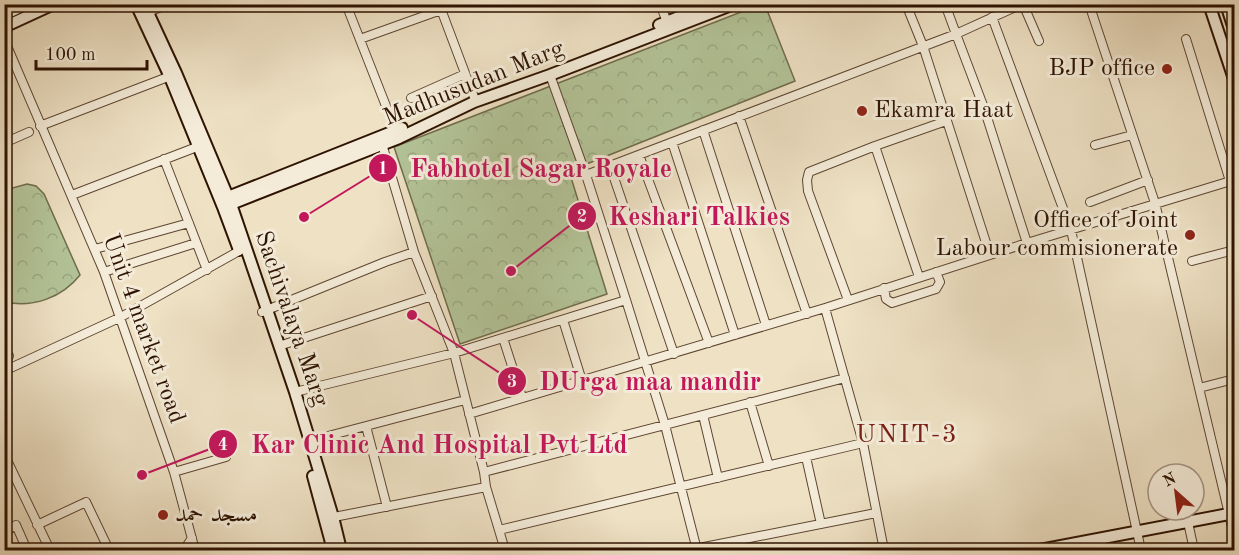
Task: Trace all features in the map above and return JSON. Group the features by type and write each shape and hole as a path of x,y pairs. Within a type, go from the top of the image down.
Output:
{"main road":[{"path":"4,15 27,4"},
{"path":"4,27 54,4"},
{"name":"Sachivalaya Marg","path":"136,4 173,75"},
{"name":"Madhusudan Marg","path":"226,202 382,144 397,134 474,97 711,4"},
{"name":"Madhusudan Marg","path":"226,202 474,102 734,4"},
{"path":"1209,4 1234,79"},
{"path":"1226,4 1234,29"},
{"name":"Sachivalaya Marg","path":"146,8 226,202 265,311 341,550"},
{"name":"Sachivalaya Marg","path":"226,202 239,251 279,346 295,392 329,518 333,550"},
{"path":"1206,518 1232,513"},
{"path":"1040,550 1055,549 1188,522"}],"street":[{"path":"146,8 169,4"},
{"path":"346,4 397,134"},
{"path":"660,4 667,22"},
{"path":"906,4 923,46 990,255"},
{"path":"945,4 984,108 1027,243"},
{"path":"586,175 956,34 1023,4 1040,41"},
{"path":"1089,4 1155,203 1199,388 1232,513 1234,535"},
{"path":"360,39 440,7 474,97"},
{"path":"992,17 1071,230 1141,550"},
{"name":"Unit 4 market road","path":"4,39 95,249 121,317 174,472 195,550"},
{"path":"469,414 825,309 1027,243 1232,181 1186,39"},
{"path":"40,126 173,75"},
{"path":"411,98 465,75"},
{"path":"550,75 586,175 647,363 682,487 694,550 876,513"},
{"path":"739,116 807,314"},
{"path":"848,300 808,191 809,172 946,121"},
{"path":"703,130 766,325"},
{"path":"4,143 29,132"},
{"path":"1095,145 1132,135"},
{"path":"672,142 735,335"},
{"path":"382,144 414,252 454,353 486,488 505,550"},
{"path":"72,195 202,146"},
{"path":"875,146 919,277"},
{"path":"639,155 709,343"},
{"path":"164,159 207,270"},
{"path":"610,166 674,354"},
{"path":"1090,202 1148,180"},
{"path":"95,249 189,223"},
{"path":"104,273 196,243"},
{"path":"1192,261 1234,250"},
{"path":"4,371 121,317 239,251"},
{"path":"265,311 414,252"},
{"path":"884,288 886,299 892,303 936,289 940,282 936,272"},
{"path":"279,346 432,296"},
{"path":"295,392 454,353 626,300"},
{"path":"825,309 863,443 884,550"},
{"path":"563,320 582,381"},
{"path":"503,338 522,397"},
{"path":"4,348 9,356"},
{"path":"484,472 844,378"},
{"path":"1199,388 1234,379"},
{"path":"309,441 465,400"},
{"path":"750,402 770,465"},
{"path":"703,415 718,478"},
{"path":"366,426 387,507"},
{"path":"499,530 863,443"},
{"path":"4,454 50,550"},
{"path":"174,472 226,457"},
{"path":"806,457 821,524"},
{"path":"329,518 486,488"},
{"path":"38,525 86,502 109,550"},
{"path":"1188,522 1194,550"},
{"path":"4,532 16,525 27,550"},
{"path":"184,550 192,538"},
{"path":"1101,539 1104,550"}],"green space":[{"path":"759,5 765,5 795,81 569,171 607,294 460,344 394,147"},
{"path":"27,184 36,186 44,194 80,275 73,283 55,295 36,302 15,304 5,302 5,190"}],"place":[{"name":"BJP office","path":"1167,69"},
{"name":"Ekamra Haat","path":"862,111"},
{"name":"Fabhotel Sagar Royale","path":"304,217"},
{"name":"Office of Joint Labour commisionerate","path":"1190,235"},
{"name":"Keshari Talkies","path":"511,271"},
{"name":"DUrga maa mandir","path":"412,315"},
{"name":"Kar Clinic And Hospital Pvt Ltd","path":"142,475"},
{"name":"مسجد حمد","path":"163,515"}],"district":[{"name":"UNIT-3","path":"907,435"}]}
